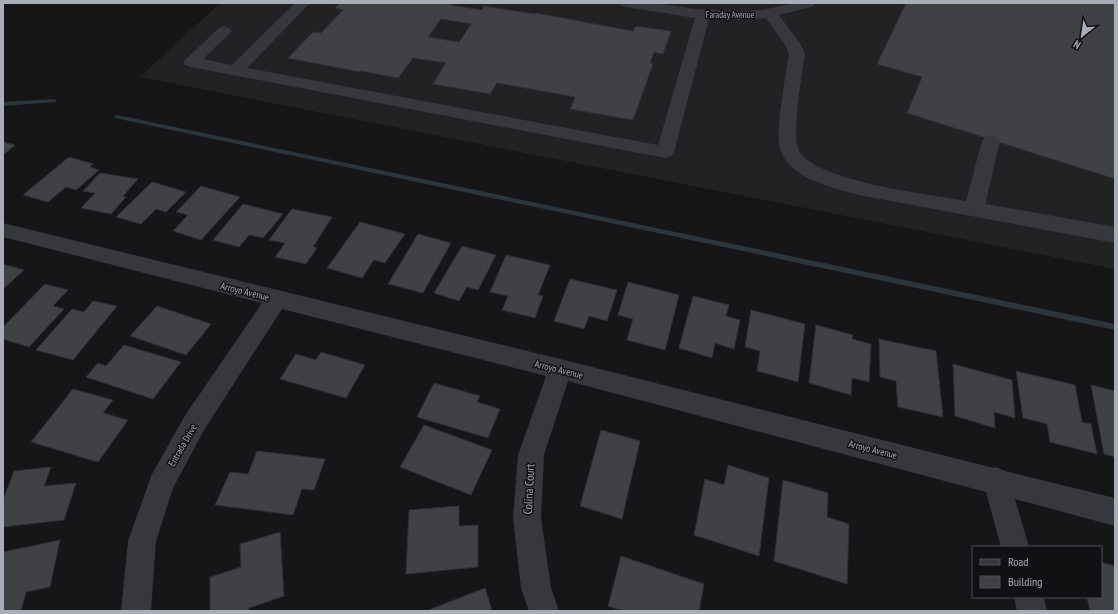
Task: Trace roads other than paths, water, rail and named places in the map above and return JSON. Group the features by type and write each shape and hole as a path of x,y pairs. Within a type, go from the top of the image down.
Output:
{"street":[{"path":"236,70 303,3"},
{"name":"Faraday Avenue","path":"627,3 703,15 725,16 771,14 809,3"},
{"path":"771,14 793,45 797,54 788,147 796,159 810,171 832,180 859,188 1115,235"},
{"path":"224,31 191,62 665,152 703,15"},
{"path":"978,210 976,201 991,141"},
{"name":"Arroyo Avenue","path":"3,230 560,369 996,480 1115,512"},
{"name":"Entrada Drive","path":"136,611 142,541 161,483 195,422 277,299"},
{"name":"Colina Court","path":"544,611 536,588 527,518 531,455 560,369"},
{"path":"996,480 1015,546"},
{"path":"1029,598 1032,611"}],"waterway":[{"path":"3,104 54,101"},
{"path":"117,117 1115,327"}]}
